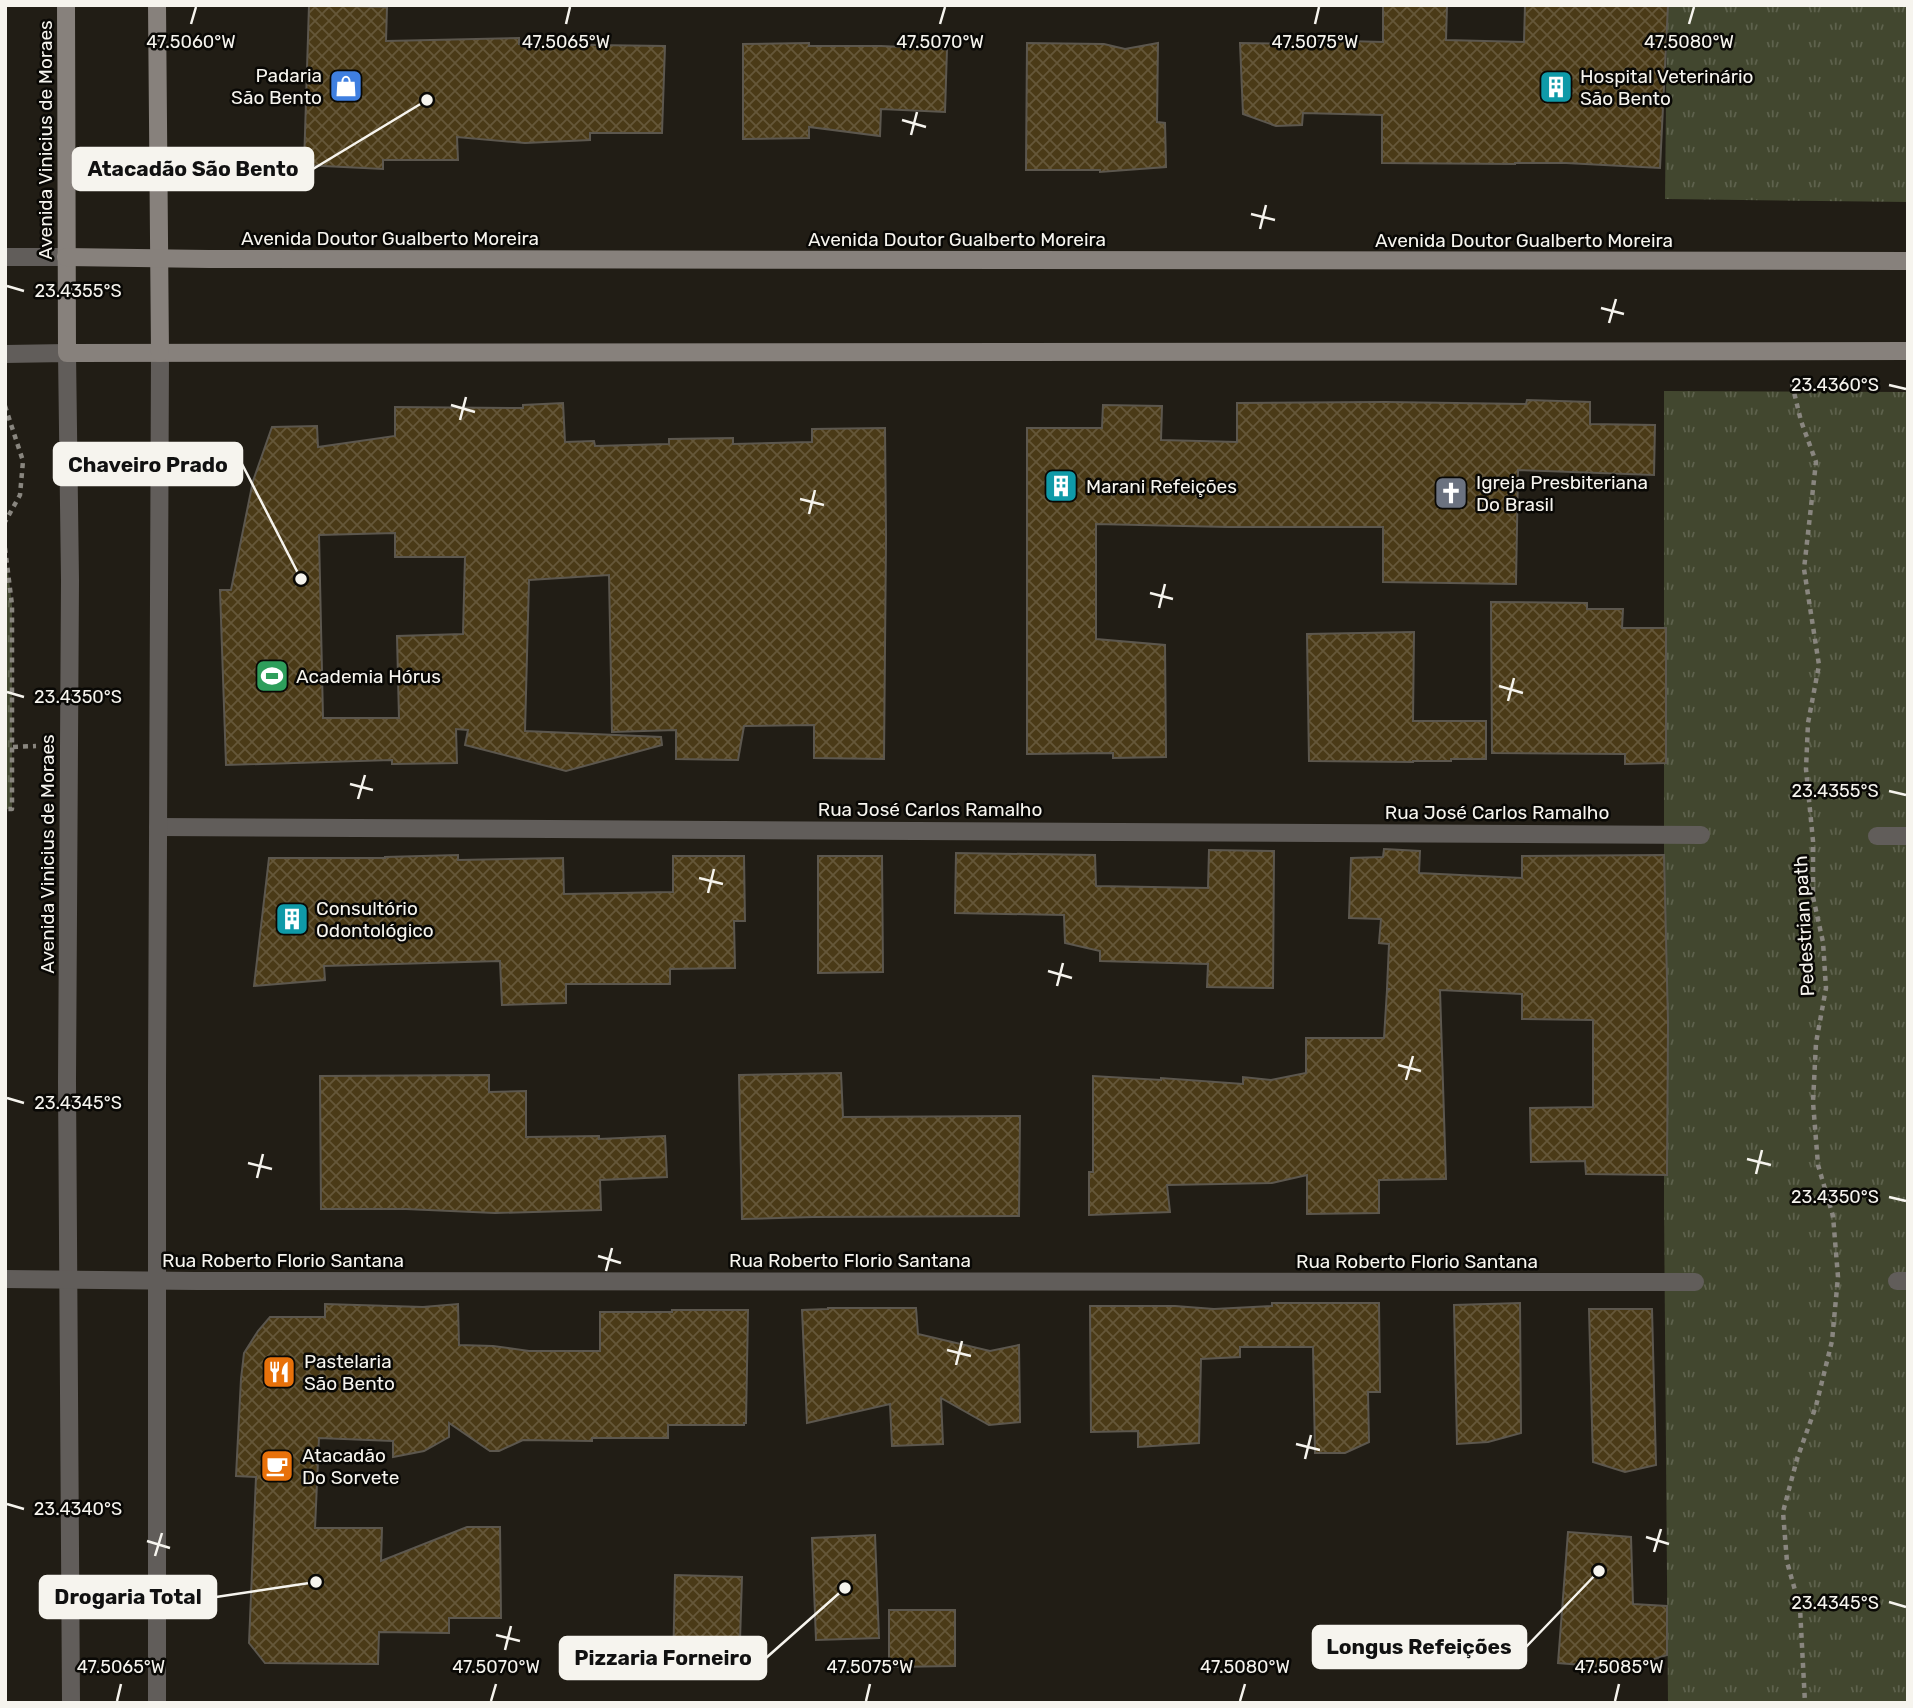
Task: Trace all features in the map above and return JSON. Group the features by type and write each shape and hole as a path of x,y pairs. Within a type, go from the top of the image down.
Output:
{"main road":[{"name":"Avenida Vinicius de Moraes","path":"66,5 67,353"},
{"path":"157,5 160,353"},
{"name":"Avenida Doutor Gualberto Moreira","path":"66,257 1908,261"},
{"path":"67,353 1908,351"}],"street":[{"name":"Avenida Doutor Gualberto Moreira","path":"5,257 66,257"},
{"path":"5,354 67,353"},
{"name":"Avenida Vinicius de Moraes","path":"67,353 70,580 66,1083 71,1703"},
{"path":"158,1703 160,353"},
{"name":"Rua José Carlos Ramalho","path":"158,827 1701,835"},
{"path":"1877,836 1908,836"},
{"name":"Rua Roberto Florio Santana","path":"5,1279 1695,1282"}],"path":[{"name":"Pedestrian path","path":"1789,352 1792,382 1801,421 1816,462 1804,569 1819,665 1808,723 1807,769 1814,841 1814,897 1823,942 1826,988 1816,1043 1813,1102 1818,1165 1833,1216 1838,1277 1832,1341 1816,1406 1797,1458 1783,1512 1787,1562 1800,1608 1805,1703"},
{"path":"5,406 23,461 20,495 5,522"},
{"path":"5,548 12,605 8,809"}],"green space":[{"path":"1667,5 1908,5 1908,202 1665,199"},
{"path":"1664,391 1908,392 1908,1703 1668,1703 1664,1206"},
{"path":"5,548 12,605 12,809 5,809"}],"building":[{"path":"309,5 387,7 386,41 519,38 519,44 665,46 662,133 590,133 590,140 525,143 457,137 458,160 383,160 383,169 304,165"},
{"path":"1383,5 1447,5 1446,40 1524,42 1525,5 1668,5 1660,168 1566,163 1382,163 1382,115 1303,113 1302,125 1276,126 1243,114 1240,43 1309,44 1309,40 1383,42"},
{"path":"809,43 809,46 947,49 945,112 881,109 880,136 809,127 809,138 743,139 743,44"},
{"path":"1027,43 1104,44 1125,49 1158,43 1157,122 1165,123 1166,167 1100,172 1026,170"},
{"path":"1527,400 1590,402 1590,424 1655,425 1654,475 1518,470 1516,584 1383,582 1383,527 1096,524 1096,639 1165,645 1166,757 1113,758 1113,753 1027,754 1027,428 1102,428 1103,405 1162,406 1161,440 1237,442 1237,403 1526,404"},
{"path":"563,403 565,442 594,441 595,446 669,444 669,439 733,438 733,444 812,442 812,429 885,428 884,759 814,758 814,725 744,726 738,760 676,759 676,730 612,732 609,575 529,580 525,731 661,737 662,745 566,771 465,745 468,730 456,729 457,763 392,764 392,760 226,765 220,590 231,590 253,481 272,427 317,426 318,447 395,436 395,407 523,408 523,405","holes":["395,533 395,557 465,557 463,634 397,636 399,718 323,718 319,535"]},
{"path":"1491,602 1587,603 1587,609 1623,609 1622,628 1666,628 1666,763 1625,764 1625,754 1492,753"},
{"path":"1414,632 1413,721 1486,721 1486,759 1413,762 1309,761 1307,634"},
{"path":"1384,849 1420,851 1419,873 1522,878 1522,856 1664,855 1668,1022 1667,1175 1586,1174 1585,1161 1531,1162 1530,1108 1593,1107 1593,1020 1522,1019 1522,994 1440,990 1446,1179 1379,1180 1379,1213 1307,1214 1307,1175 1272,1183 1167,1185 1170,1212 1089,1215 1089,1172 1093,1172 1093,1076 1243,1084 1243,1077 1271,1080 1306,1073 1306,1038 1384,1038 1387,990 1390,989 1387,989 1389,944 1379,943 1381,919 1349,918 1351,858 1383,857"},
{"path":"1209,850 1274,851 1273,988 1207,987 1208,964 1100,961 1100,951 1065,943 1064,915 955,913 956,853 1095,855 1096,886 1208,888"},
{"path":"458,855 458,860 563,858 564,894 673,892 673,856 744,856 745,921 734,921 735,968 670,969 670,984 566,984 566,1003 502,1005 500,961 324,966 325,980 254,986 269,858"},
{"path":"818,856 882,856 883,972 818,973"},
{"path":"841,1073 843,1117 1020,1116 1019,1216 742,1219 739,1075"},
{"path":"489,1075 489,1092 526,1091 526,1137 599,1136 599,1139 665,1136 667,1177 600,1180 601,1210 495,1213 321,1209 320,1076"},
{"path":"1272,1303 1379,1303 1380,1392 1368,1392 1369,1442 1345,1453 1315,1453 1313,1347 1240,1347 1240,1357 1201,1359 1199,1443 1138,1447 1138,1431 1091,1432 1090,1306 1214,1309 1272,1306"},
{"path":"1520,1303 1521,1433 1488,1442 1457,1444 1454,1305"},
{"path":"325,1304 423,1307 458,1304 459,1345 529,1351 600,1351 600,1312 748,1310 746,1423 668,1425 668,1438 523,1440 499,1451 490,1451 449,1423 449,1437 424,1451 393,1457 393,1441 319,1438 315,1528 382,1528 381,1561 467,1527 500,1527 501,1618 449,1618 449,1633 379,1632 378,1664 265,1663 249,1643 256,1477 236,1476 244,1353 270,1317 325,1317"},
{"path":"916,1308 918,1334 990,1351 1019,1345 1020,1422 989,1425 941,1398 943,1444 892,1446 890,1404 807,1423 802,1310"},
{"path":"1589,1309 1652,1309 1656,1465 1625,1472 1593,1462"},
{"path":"1568,1532 1631,1537 1633,1604 1667,1606 1667,1655 1641,1663 1595,1666 1558,1663"},
{"path":"875,1535 879,1638 816,1640 812,1538"},
{"path":"675,1575 742,1577 739,1673 673,1670"},
{"path":"889,1610 955,1610 955,1666 889,1667"}],"place":[{"name":"Padaria São Bento","path":"346,86"},
{"name":"Hospital Veterinário São Bento","path":"1556,87"},
{"name":"Atacadão São Bento","path":"427,100"},
{"name":"Marani Refeições","path":"1061,486"},
{"name":"Igreja Presbiteriana Do Brasil","path":"1451,493"},
{"name":"Chaveiro Prado","path":"301,579"},
{"name":"Academia Hórus","path":"272,676"},
{"name":"Consultório Odontológico","path":"292,919"},
{"name":"Pastelaria São Bento","path":"279,1372"},
{"name":"Atacadão Do Sorvete","path":"277,1466"},
{"name":"Longus Refeições","path":"1599,1571"},
{"name":"Drogaria Total","path":"316,1582"},
{"name":"Pizzaria Forneiro","path":"845,1588"}]}
